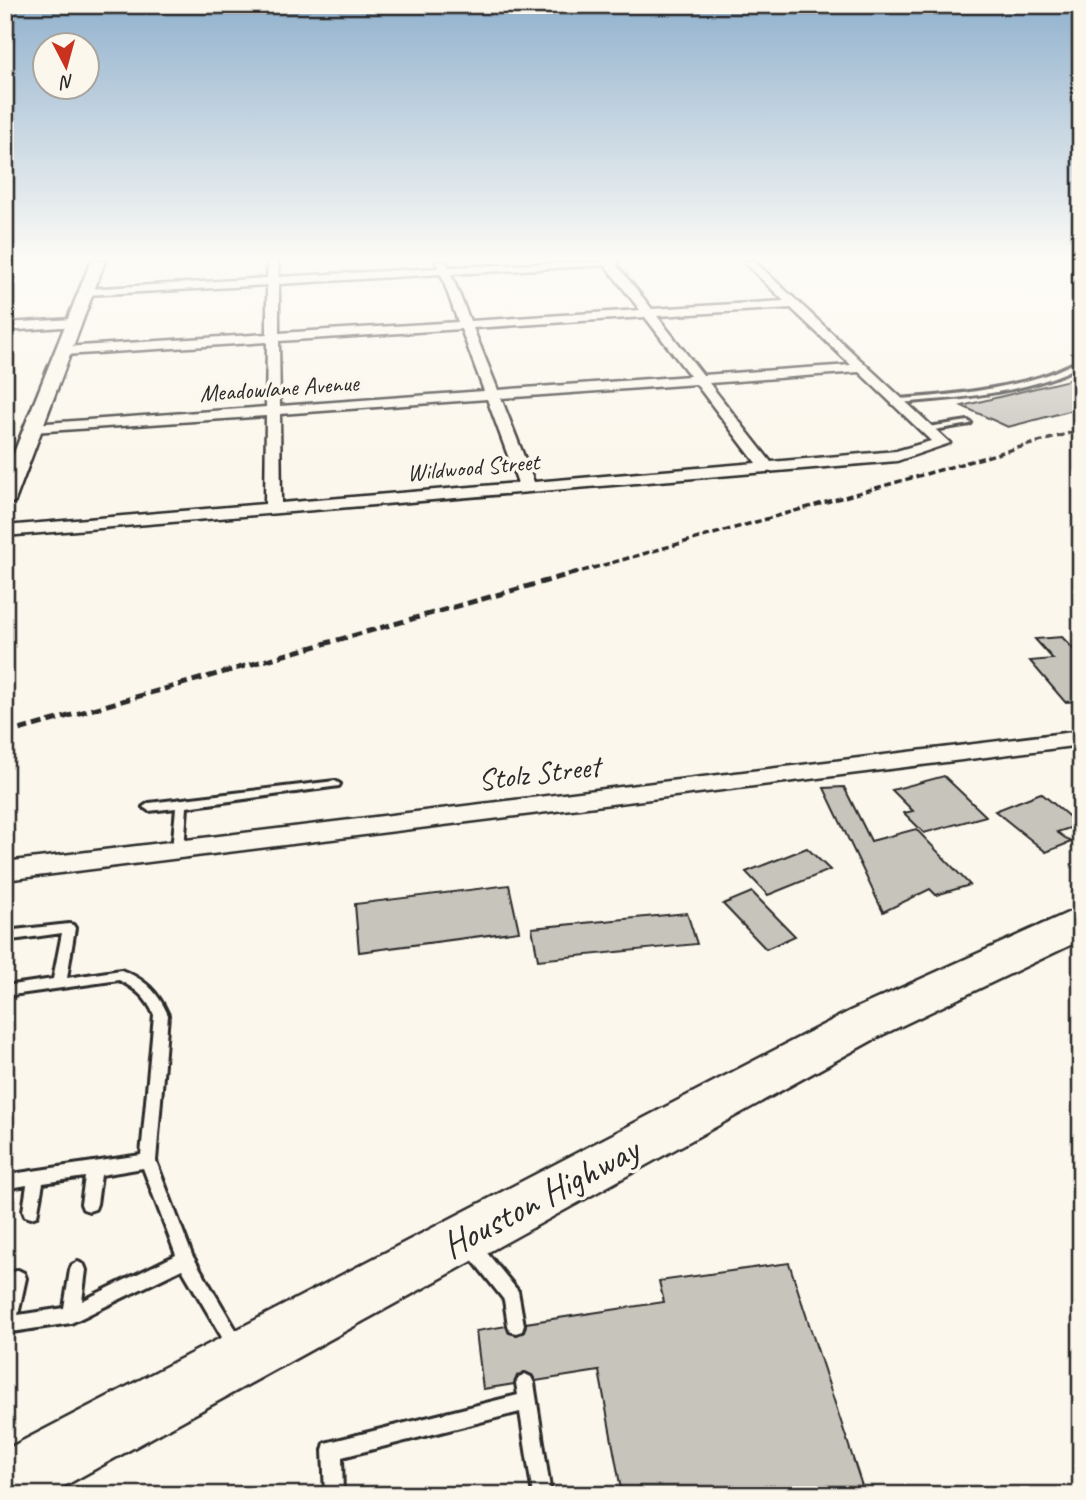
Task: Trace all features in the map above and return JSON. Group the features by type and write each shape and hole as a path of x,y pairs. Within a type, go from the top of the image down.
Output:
{"main road":[{"name":"Houston Highway","path":"5,1484 866,1023 1081,922"}],"street":[{"path":"5,501 70,331"},
{"path":"273,331 273,508"},
{"path":"64,351 386,331"},
{"path":"468,331 528,487"},
{"path":"662,331 767,467"},
{"path":"823,331 928,429"},
{"name":"Meadowlane Avenue","path":"33,428 863,368"},
{"name":"Wildwood Street","path":"5,531 897,456 942,443 928,429"},
{"name":"Stolz Street","path":"5,871 1081,738"}],"lane":[{"path":"898,401 974,394 1079,366"},
{"path":"928,429 968,423"},
{"path":"149,807 335,784"},
{"path":"178,850 182,804"},
{"path":"5,936 69,929 59,984"},
{"path":"5,990 121,975 139,985 154,999 162,1015 148,1161 185,1259 243,1356"},
{"path":"5,1182 148,1161"},
{"path":"89,1204 94,1169"},
{"path":"31,1211 36,1178"},
{"path":"465,1237 512,1297 516,1325"},
{"path":"18,1278 7,1324 71,1315 185,1259"},
{"path":"71,1315 78,1270"},
{"path":"334,1495 332,1450 526,1392 542,1495"}],"building":[{"path":"1081,377 1081,408 1008,427 962,406"},
{"path":"1062,637 1081,657 1081,701 1065,702 1030,661 1053,659 1035,639"},
{"path":"944,776 986,816 924,833 904,813 913,811 892,790"},
{"path":"844,787 871,841 916,829 970,885 936,895 930,889 883,912 824,788"},
{"path":"1041,793 1079,825 1057,832 1071,842 1046,852 995,811"},
{"path":"807,848 830,870 768,895 746,872"},
{"path":"509,885 519,931 359,952 355,904"},
{"path":"752,892 795,936 766,949 723,904"},
{"path":"687,913 697,944 538,960 532,928"},
{"path":"789,1263 865,1495 622,1495 599,1371 536,1381 532,1375 524,1372 517,1376 514,1384 483,1389 476,1331 506,1326 509,1333 517,1335 524,1332 526,1323 664,1302 659,1281"}],"railway":[{"path":"572,574 1081,430"},
{"path":"5,734 578,572"}]}
